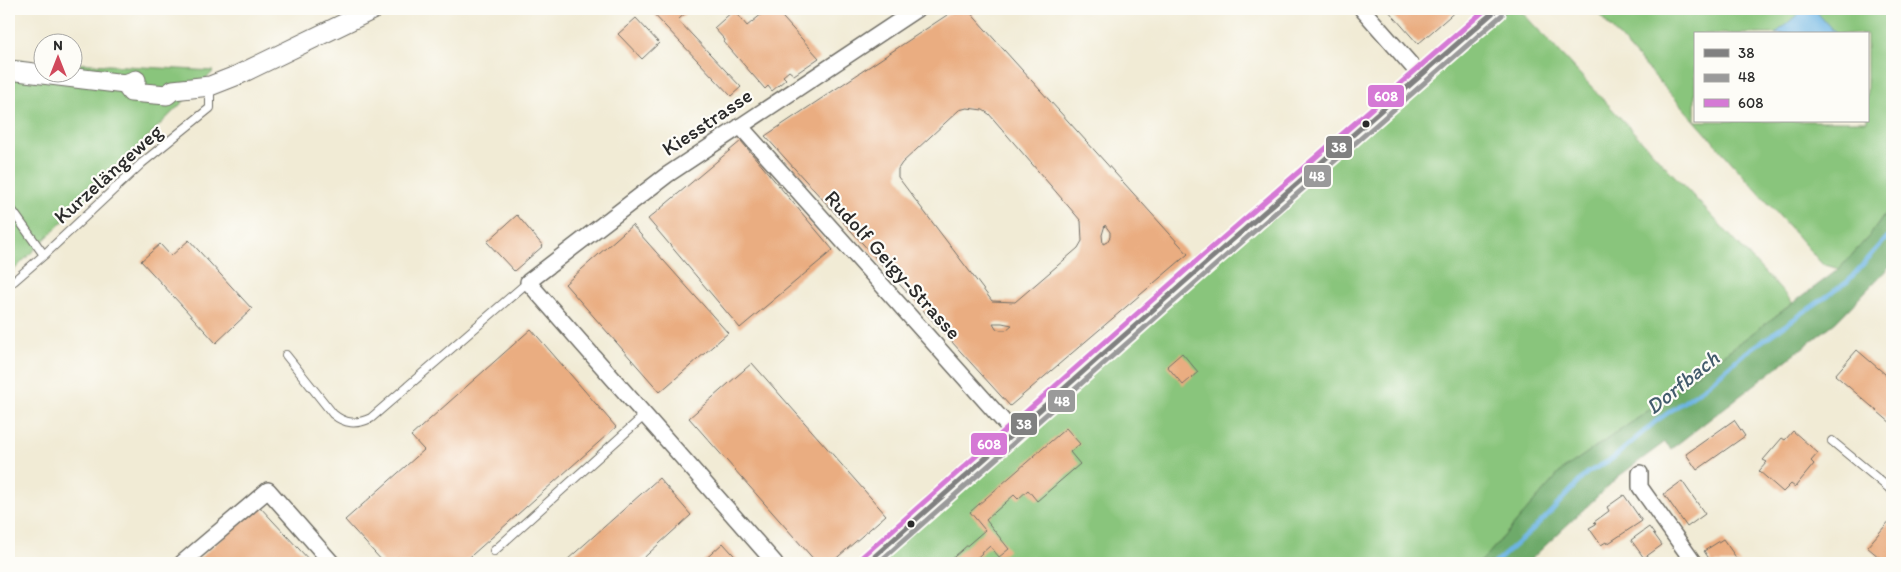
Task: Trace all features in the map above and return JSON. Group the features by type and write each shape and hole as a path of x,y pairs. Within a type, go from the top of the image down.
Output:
{"street":[{"path":"9,70 125,84 131,92 167,95 173,90 210,86 238,76 374,9"},
{"name":"Kiesstrasse","path":"528,282 667,175 917,9"},
{"path":"1362,9 1420,76"},
{"path":"866,563 1498,9"},
{"name":"Rudolf Geigy-Strasse","path":"740,126 1014,433"},
{"path":"528,282 775,563"},
{"path":"1640,473 1640,487 1694,563"},
{"path":"182,563 268,490 332,563"}],"lane":[{"name":"Kurzelängeweg","path":"14,281 142,163 210,108 210,86"},
{"path":"9,206 44,255"},
{"path":"286,354 333,414 341,421 360,423 371,418 528,282"},
{"path":"494,551 645,415"},
{"path":"1832,441 1892,489"}],"green space":[{"path":"1497,9 1519,9 1793,303 1641,416 1562,470 1483,560 1477,563 867,563"},
{"path":"1594,9 1892,9 1892,204 1871,234 1839,269 1822,264 1696,122 1868,122 1868,32 1694,32 1694,120"},
{"path":"9,60 32,61 32,82 82,82 82,64 214,71 9,275"},
{"path":"1892,204 1892,264 1836,322 1671,449 1665,442 1619,476 1527,563 1477,563 1483,560 1562,470 1641,416 1839,269 1871,234"}],"water":[{"path":"1804,9 1814,9 1834,32 1777,32"}],"building":[{"path":"649,9 690,9 678,20 741,87 731,96"},
{"path":"768,9 775,9 819,58 794,75 789,71 783,76 786,79 772,91 768,86 765,89 714,28 734,10 747,26"},
{"path":"956,9 967,9 1188,254 1010,406 765,136","holes":["967,108 983,110 989,114 1081,221 1082,241 1078,248 1015,302 992,301 898,177 898,169 902,163 959,110","1105,225 1110,232 1110,237 1103,244 1102,235","993,323 1012,325 1006,330 996,328"]},
{"path":"1387,9 1458,9 1418,44"},
{"path":"636,18 659,43 642,59 618,34"},
{"path":"741,141 833,250 740,328 648,219"},
{"path":"517,215 543,246 514,271 487,242"},
{"path":"632,225 728,333 660,392 565,284"},
{"path":"189,240 252,309 216,343 141,261 160,244 171,256"},
{"path":"531,329 616,427 463,563 384,563 345,520 424,450 411,436"},
{"path":"1857,350 1892,380 1892,424 1835,375"},
{"path":"1182,353 1198,372 1183,385 1167,366"},
{"path":"752,363 886,515 831,563 817,563 689,418"},
{"path":"1734,420 1745,436 1697,470 1686,454"},
{"path":"1066,428 1080,444 1070,452 1080,464 1037,501 1028,490 1018,499 1014,495 986,520 1009,549 999,557 990,546 973,563 947,563 985,530 970,512"},
{"path":"1793,431 1818,453 1811,461 1814,464 1795,487 1791,484 1783,492 1759,471 1767,462 1763,460 1782,438 1785,440"},
{"path":"659,478 691,515 638,563 570,563 567,560"},
{"path":"1682,481 1705,514 1687,527 1664,494"},
{"path":"1624,495 1642,521 1607,544 1606,542 1601,545 1589,528 1609,511 1607,507"},
{"path":"259,506 312,563 194,563"},
{"path":"1891,519 1892,563 1886,563 1867,547"},
{"path":"1649,527 1662,545 1644,558 1631,540"},
{"path":"1723,539 1740,563 1712,563 1704,551"},
{"path":"723,543 741,563 701,563"}],"waterway":[{"name":"Dorfbach","path":"1495,563 1543,520 1587,473 1612,459 1655,422 1705,387 1741,356 1847,282 1892,232"}],"transit line":[{"name":"608","path":"862,557 1201,257 1486,9"},
{"name":"38","path":"867,563 1497,9"},
{"name":"48","path":"878,563 1502,15"}]}
